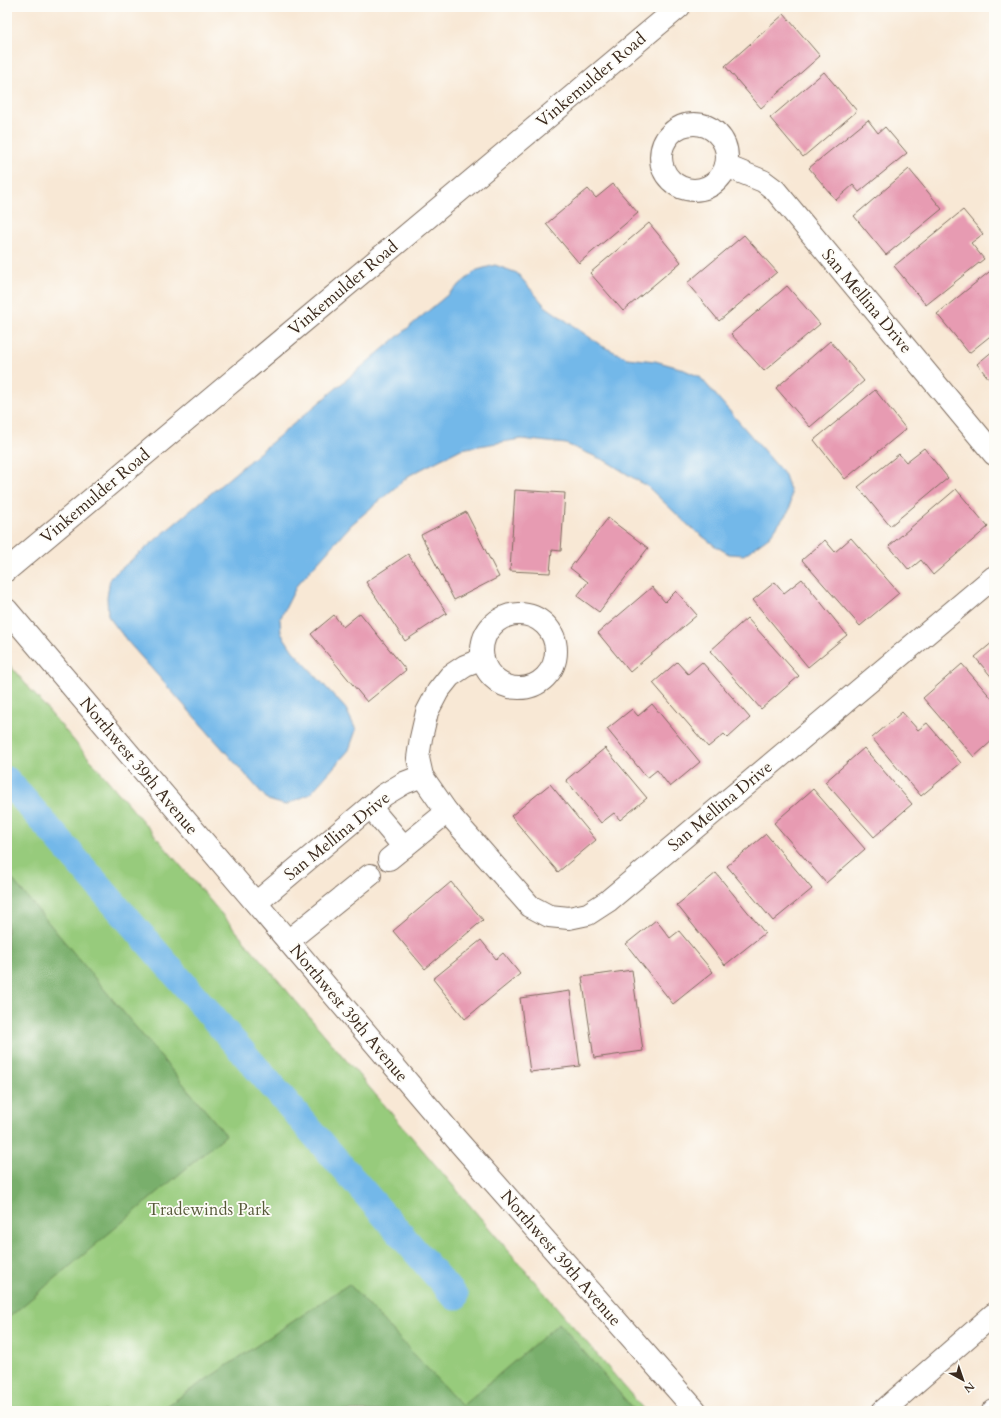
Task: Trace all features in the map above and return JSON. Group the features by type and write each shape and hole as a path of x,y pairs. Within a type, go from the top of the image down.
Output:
{"street":[{"name":"Vinkemulder Road","path":"7,570 679,7"},
{"name":"San Mellina Drive","path":"726,166 764,181 775,190 994,454"},
{"name":"San Mellina Drive","path":"483,659 465,666 450,676 438,691 427,712 418,758 422,776 447,812 530,906 549,916 569,918 588,914 608,901 994,577"},
{"name":"Northwest 39th Avenue","path":"7,610 456,1139 696,1411"},
{"name":"San Mellina Drive","path":"256,903 384,795 404,783 422,776"},
{"path":"370,807 397,853 447,812"},
{"path":"288,941 370,875"},
{"path":"883,1411 994,1314"}],"green space":[{"name":"Tradewinds Park","path":"7,662 645,1411 7,1411"},
{"path":"7,873 226,1135 7,1319"},
{"path":"349,1284 462,1406 559,1323 635,1411 159,1411"}],"water":[{"path":"495,265 517,273 545,306 602,346 627,358 655,361 680,368 700,377 785,475 791,493 790,509 770,536 744,555 729,554 715,546 688,525 648,487 606,461 566,444 521,439 461,449 410,475 352,524 297,585 280,619 281,633 293,651 346,709 356,730 349,750 310,794 285,805 268,800 128,642 108,616 107,598 110,578 477,270"}],"building":[{"path":"784,14 820,56 761,108 725,66"},
{"path":"824,72 857,111 803,157 770,118"},
{"path":"868,120 878,133 885,127 907,153 859,192 853,185 836,200 809,168"},
{"path":"909,169 942,209 886,255 854,216"},
{"path":"613,184 638,213 579,263 546,224 588,189 596,198"},
{"path":"963,210 983,234 971,243 984,259 926,305 894,266"},
{"path":"649,223 681,262 623,311 590,273"},
{"path":"744,235 777,272 719,321 687,283"},
{"path":"994,268 994,333 969,353 937,314"},
{"path":"787,286 820,324 764,371 731,334"},
{"path":"830,341 864,381 810,427 776,388"},
{"path":"994,350 994,385 977,364"},
{"path":"875,390 906,429 845,479 814,440"},
{"path":"924,448 948,478 890,526 858,487 899,454 906,462"},
{"path":"956,489 988,527 933,575 921,560 909,570 889,546"},
{"path":"515,490 565,493 561,551 552,550 550,573 510,571"},
{"path":"466,512 499,577 454,600 421,535"},
{"path":"608,518 648,548 599,612 577,596 588,582 570,568"},
{"path":"851,538 899,593 860,626 802,560 825,540 835,552"},
{"path":"408,554 447,613 405,641 366,582"},
{"path":"802,579 847,635 808,667 753,600 775,582 784,593"},
{"path":"652,587 665,602 676,591 697,615 630,672 598,633"},
{"path":"360,613 406,670 367,702 311,634 334,615 343,627"},
{"path":"747,618 799,676 761,709 710,651"},
{"path":"994,641 994,680 975,657"},
{"path":"677,662 688,674 702,662 750,718 728,738 724,734 708,747 653,683"},
{"path":"962,664 994,701 994,739 974,757 923,698"},
{"path":"652,704 700,762 670,787 657,770 647,778 607,729 632,709 638,716"},
{"path":"902,712 918,730 927,723 961,763 921,796 872,738"},
{"path":"605,748 647,798 620,820 614,813 601,823 566,780"},
{"path":"864,748 912,804 874,837 825,782"},
{"path":"550,784 596,840 558,872 511,816"},
{"path":"813,789 865,849 826,883 774,823"},
{"path":"766,834 812,889 773,921 727,866"},
{"path":"716,873 765,933 725,965 677,905"},
{"path":"451,882 483,920 425,969 393,931"},
{"path":"656,920 670,938 679,931 713,972 673,1004 626,944"},
{"path":"481,940 496,959 503,953 520,974 465,1019 433,979"},
{"path":"632,970 643,1051 594,1058 582,977"},
{"path":"570,991 580,1066 530,1072 520,998"}],"waterway":[{"path":"7,780 455,1297"}]}
